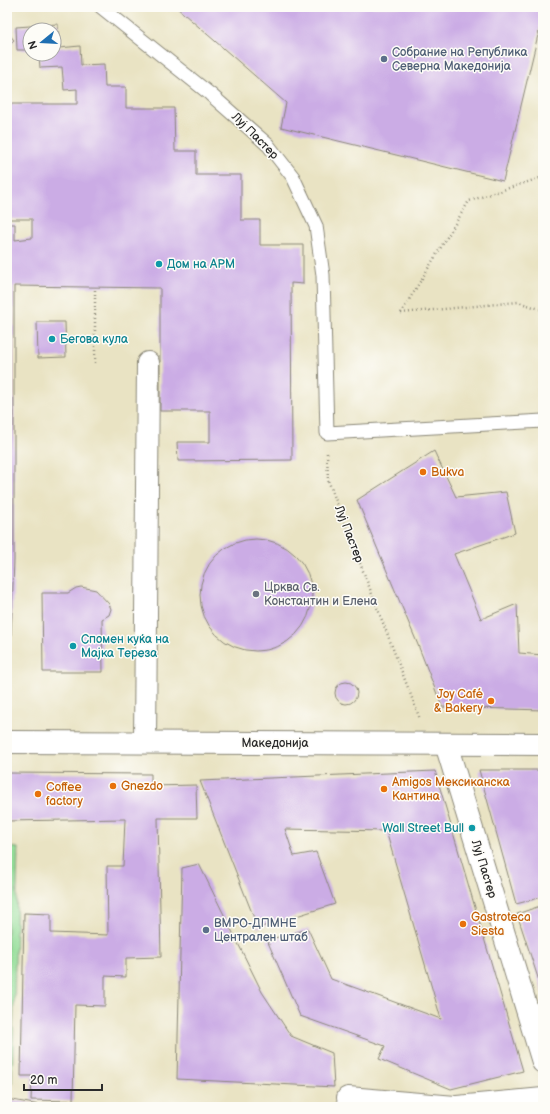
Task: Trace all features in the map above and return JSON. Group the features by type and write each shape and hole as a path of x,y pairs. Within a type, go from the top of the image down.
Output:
{"street":[{"path":"145,742 148,363"},
{"name":"Македонија","path":"7,742 543,744"},
{"name":"Луј Пастер","path":"438,744 543,1062"},
{"path":"348,1098 456,1107 543,1099"}],"lane":[{"name":"Луј Пастер","path":"101,7 228,109 268,145 293,177 316,226 321,254 323,275 327,433"},
{"path":"327,433 543,421"}],"path":[{"path":"543,177 469,201 401,313 518,302 543,310"},
{"path":"95,288 95,363"},
{"name":"Луј Пастер","path":"327,433 328,480 438,744"}],"green space":[{"path":"7,847 18,848 12,1084 7,1083"}],"building":[{"name":"Собрание на Република Северна Македонија","path":"176,7 543,7 543,14 503,181 281,127 286,103"},
{"name":"Дом на АРМ","path":"16,27 22,27 22,50 17,50"},
{"path":"7,32 14,40 7,48"},
{"name":"Дом на АРМ","path":"80,46 81,65 104,64 105,87 126,87 126,108 174,108 175,151 196,151 196,175 241,175 241,220 260,220 260,245 303,245 303,284 291,283 292,460 178,461 177,442 210,442 210,411 160,411 160,288 14,286 14,560 11,635 7,635 7,224 15,224 15,240 32,238 32,219 7,219 7,126 9,126 9,104 77,104 77,89 64,90 62,67 40,68 40,62 62,62 62,48"},
{"path":"37,322 65,322 66,357 38,358"},
{"path":"434,451 456,497 506,492 515,533 454,554 481,619 517,604 519,653 543,655 543,710 442,707 418,645 357,500"},
{"name":"Црква Св. Константин и Елена","path":"256,539 278,543 296,555 308,573 312,595 308,617 296,635 278,647 256,651 234,647 216,635 204,617 200,595 204,573 216,555 234,543"},
{"name":"Спомен куќа на Мајка Тереза","path":"81,587 96,590 109,604 111,609 109,615 102,619 103,672 43,672 42,593 68,593"},
{"path":"346,682 354,685 357,693 354,701 346,704 338,701 335,693 338,685"},
{"path":"479,770 543,770 543,897 516,904"},
{"path":"435,771 523,1071 451,1089 379,1059 385,1046 300,1016 267,940 308,929 331,979 441,1019 386,831 285,829 294,856 316,852 335,904 258,928 200,781"},
{"path":"7,773 151,774 151,786 196,785 197,818 158,818 161,957 126,958 126,977 105,976 105,1006 75,1005 73,1101 31,1100 32,1076 21,1076 24,913 51,914 51,933 108,935 107,866 123,866 125,819 7,821"},
{"name":"ВМРО-ДПМНЕ Централен штаб","path":"199,864 262,992 291,1036 332,1053 334,1087 177,1079 182,868"},
{"path":"543,905 543,993 517,914"},
{"path":"7,1099 45,1106 45,1107 7,1107"}],"place":[{"name":"Собрание на Република Северна Македонија","path":"384,59"},
{"name":"Дом на АРМ","path":"159,264"},
{"name":"Бегова кула","path":"52,339"},
{"name":"Bukva","path":"423,472"},
{"name":"Црква Св. Константин и Елена","path":"256,594"},
{"name":"Спомен куќа на Мајка Тереза","path":"73,646"},
{"name":"Joy Café & Bakery","path":"491,701"},
{"name":"Gnezdo","path":"113,786"},
{"name":"Amigos Мексиканска Кантина","path":"384,789"},
{"name":"Coffee factory","path":"38,794"},
{"name":"Wall Street Bull","path":"472,828"},
{"name":"Gastroteca Siesta","path":"463,924"},
{"name":"ВМРО-ДПМНЕ Централен штаб","path":"206,930"}]}
